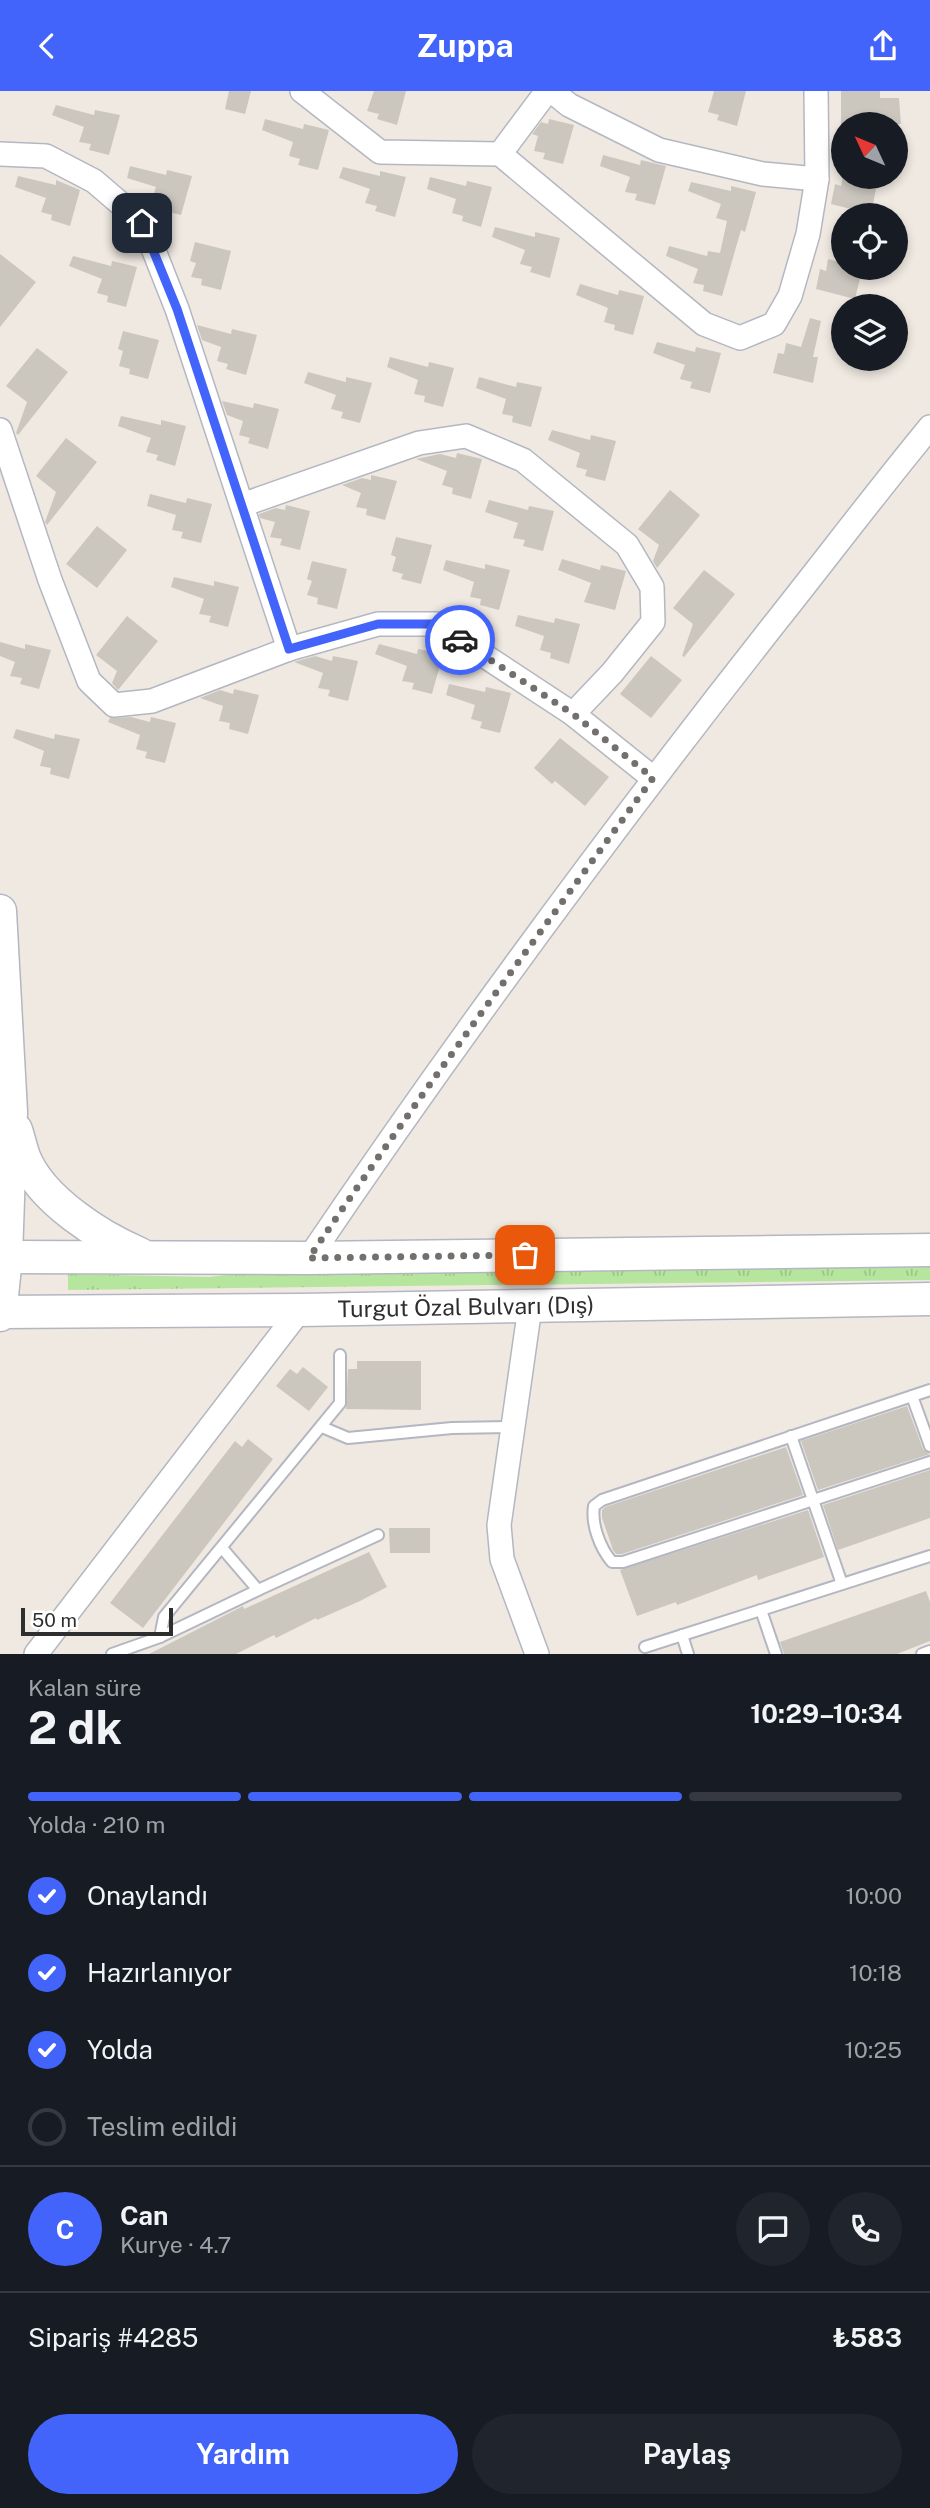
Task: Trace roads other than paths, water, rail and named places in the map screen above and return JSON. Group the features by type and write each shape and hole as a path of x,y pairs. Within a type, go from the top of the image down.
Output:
{"main road":[{"path":"0,911 11,1112 0,1313"},
{"path":"11,1112 24,1159 40,1182 74,1217 118,1244 147,1257"},
{"path":"0,1154 11,1112"},
{"path":"3,1257 309,1258 930,1250"},
{"name":"Turgut Özal Bulvarı (Dış)","path":"0,1313 930,1299"}],"street":[{"path":"302,91 380,152 500,154 704,324 740,338 774,324 790,296 808,234 817,179 816,91"},
{"path":"500,154 550,91 569,105 659,150 763,174 817,179"},
{"path":"0,154 46,156 94,181 142,223 177,309 289,649"},
{"path":"309,1258 380,1153 653,778 930,427"},
{"path":"0,430 50,580 89,681 114,705 152,701 289,649 378,624 436,624 573,714 653,778"},
{"path":"242,505 419,443 466,436 523,460 627,545 652,587 653,622 612,673 573,714"},
{"path":"530,1307 499,1525 502,1559 537,1654"},
{"path":"36,1654 300,1310"}],"lane":[{"path":"160,1637 164,1618 340,1403 340,1355"},
{"path":"930,1390 602,1500 594,1506 592,1517 605,1554 612,1562 623,1562 930,1462"},
{"path":"912,1396 930,1447"},
{"path":"322,1427 348,1438 452,1428 512,1427"},
{"path":"791,1436 842,1584"},
{"path":"112,1654 160,1637 378,1535"},
{"path":"222,1548 258,1590"},
{"path":"645,1647 930,1556"},
{"path":"761,1610 776,1654"},
{"path":"682,1635 688,1654"},
{"path":"922,1654 930,1651"}]}
